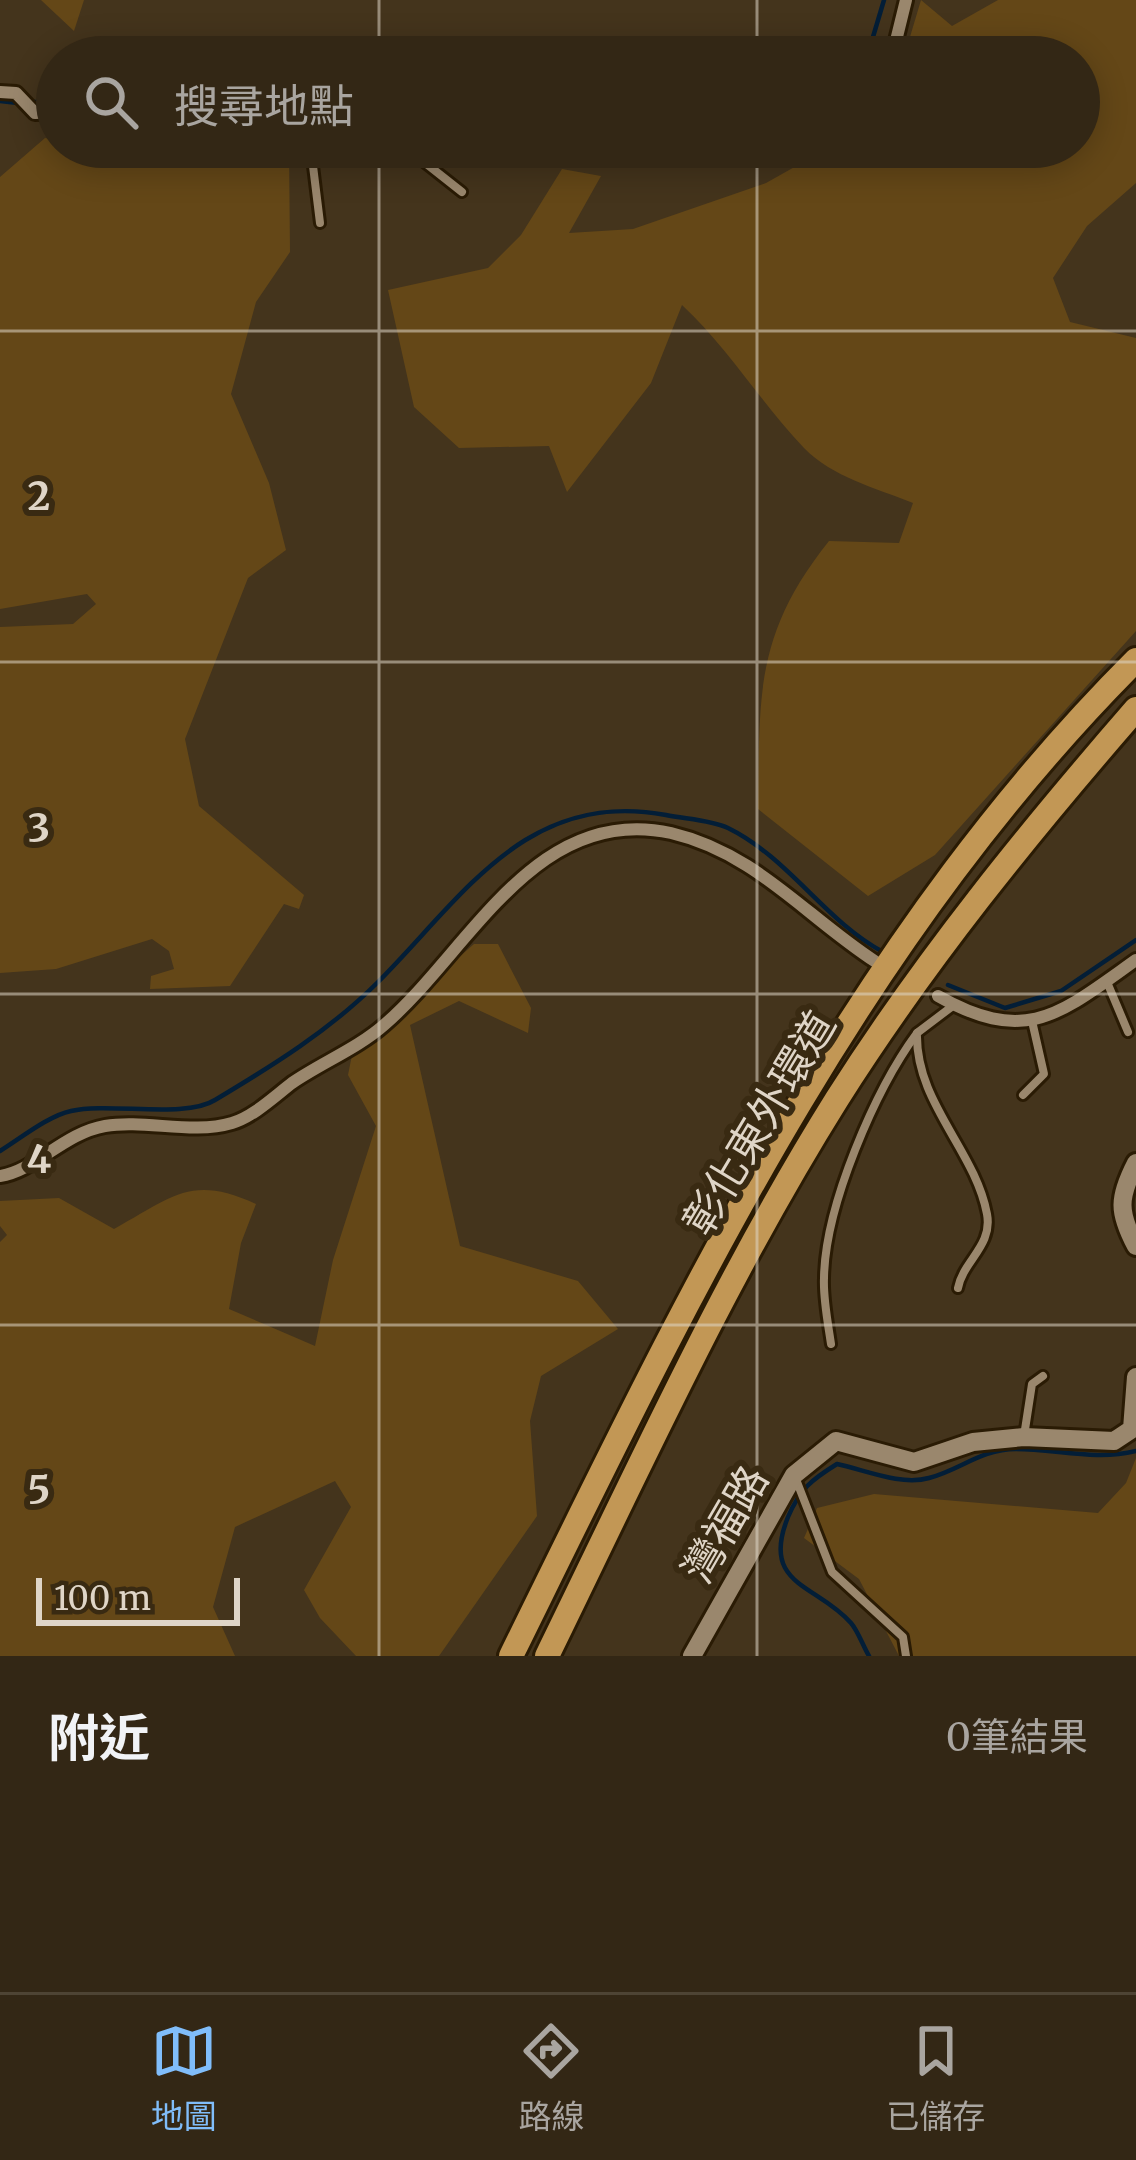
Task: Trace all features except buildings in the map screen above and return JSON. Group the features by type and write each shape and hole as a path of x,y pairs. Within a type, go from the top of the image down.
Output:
{"main road":[{"path":"511,1656 734,1210 808,1083 946,880 1055,746 1136,660"},
{"name":"彰化東外環道","path":"525,1656 711,1282 830,1075 936,921 1024,807 1136,679"},
{"name":"彰化東外環道","path":"547,1656 735,1277 837,1099 952,932 1136,709"},
{"path":"560,1656 740,1291 847,1106 1013,869 1136,728"}],"street":[{"path":"897,36 906,0"},
{"path":"0,92 16,93 36,113"},
{"path":"0,1176 16,1174 44,1151 104,1126 232,1123 383,1027 510,888 562,846 598,835 667,832 727,852 773,879 840,939 876,962"},
{"path":"938,996 995,1022 1032,1021 1136,960"},
{"path":"1136,1163 1122,1189 1118,1214 1136,1246"},
{"name":"灣福路","path":"692,1656 794,1474 836,1441 914,1462 974,1442 1024,1437 1124,1438 1132,1429 1136,1377"}],"lane":[{"path":"313,168 320,223"},
{"path":"431,168 461,192"},
{"path":"1106,981 1128,1032"},
{"path":"831,1344 824,1276 870,1106 917,1033 953,1005"},
{"path":"1023,1095 1044,1074 1032,1021"},
{"path":"917,1033 916,1049 935,1108 988,1215 983,1246 961,1273 958,1288"},
{"path":"1024,1437 1032,1384 1043,1376"},
{"path":"794,1474 832,1572 903,1637 905,1656"}],"shaded area":[{"path":"41,0 84,0 74,31"},
{"path":"921,0 952,26 998,0 1136,0 1136,183 1087,226 1053,278 1070,322 1136,338 1136,631 935,855 868,896 758,809 762,699 774,637 787,606 829,541 899,543 913,503 855,481 815,458 682,305 651,383 567,492 549,446 459,448 414,407 388,290 488,268 521,235 562,169 601,176 569,233 633,229 766,183 793,168 1100,168 1100,36 910,36"},
{"path":"36,146 36,168 289,168 290,252 256,302 231,394 269,483 286,550 248,578 185,739 199,806 304,895 299,909 284,904 230,986 150,989 151,976 174,969 169,951 152,939 56,969 0,973 0,627 73,624 96,604 87,594 0,609 0,177"},
{"path":"474,944 498,944 531,1008 528,1033 459,1001 410,1025 460,1246 578,1281 618,1329 541,1376 530,1421 537,1516 439,1656 356,1656 320,1618 304,1590 351,1507 335,1481 235,1527 213,1607 235,1656 0,1656 0,1242 7,1235 0,1226 0,1201 59,1198 114,1229 167,1199 198,1190 256,1204 241,1243 229,1309 315,1346 333,1260 376,1126 348,1075 353,1050"},
{"path":"1136,1458 1136,1656 899,1656 859,1579 804,1538 817,1508 874,1494 1098,1513 1126,1483"}],"waterway":[{"path":"873,36 884,0"},
{"path":"0,101 18,103"},
{"path":"30,102 36,102"},
{"path":"0,1151 44,1122 71,1111 185,1108 215,1100 340,1016 501,857 536,834 574,818 617,811 728,828 770,856 843,924 883,952"},
{"path":"948,985 1005,1008 1061,991 1136,940"},
{"path":"869,1656 851,1623 796,1581 781,1557 781,1540 792,1507 820,1475 837,1464 918,1480 1003,1450 1106,1455 1136,1451"}]}
